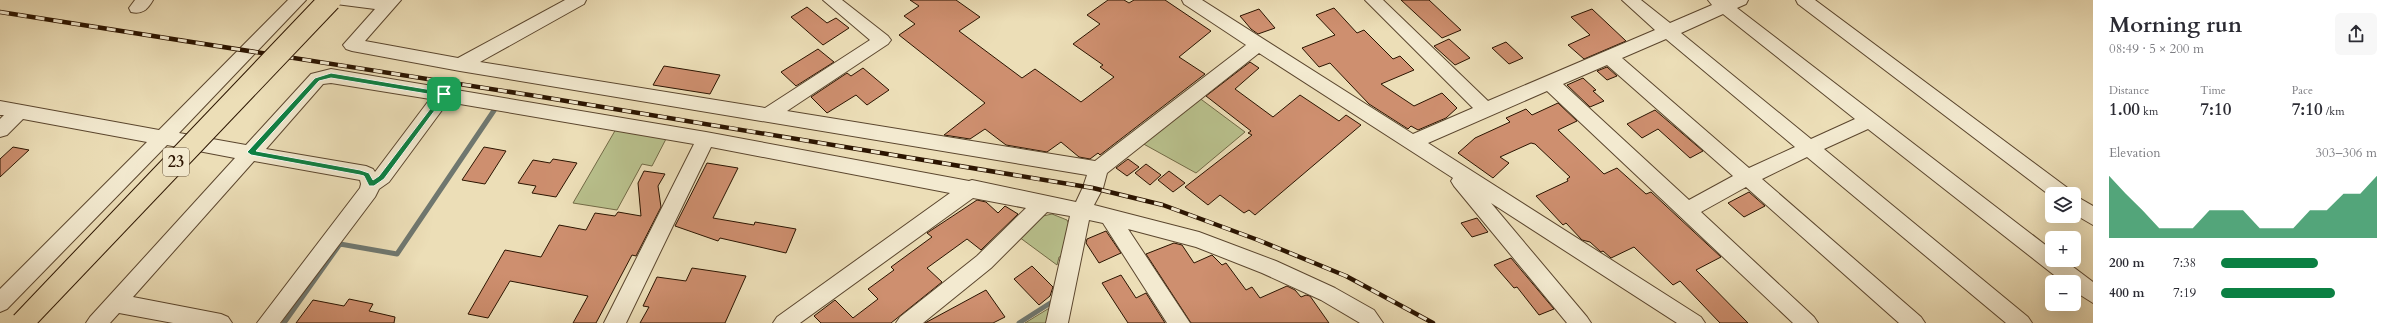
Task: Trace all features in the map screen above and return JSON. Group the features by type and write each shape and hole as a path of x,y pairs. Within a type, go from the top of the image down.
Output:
{"highway":[{"name":"23","path":"22,323 330,0"}],"street":[{"path":"0,303 298,0"},
{"path":"342,0 391,2"},
{"path":"460,65 578,0"},
{"path":"768,116 882,40 831,0"},
{"path":"1190,0 1694,323"},
{"path":"1373,0 1486,110"},
{"path":"1630,0 2021,323"},
{"path":"1804,0 2053,187"},
{"path":"391,2 352,44 460,65 1098,169"},
{"path":"1412,142 1668,31 1727,2 1869,120 2093,294"},
{"path":"1057,323 1081,210 1093,188 1098,169 1260,44"},
{"path":"1609,57 1914,323"},
{"path":"96,323 317,79 331,76 706,139 972,188 1109,216 1199,240 1269,267 1328,294 1367,316 1372,323"},
{"path":"1549,82 1807,323"},
{"path":"268,323 368,192 372,184 382,177 444,94"},
{"path":"0,108 360,172 366,174 372,184"},
{"path":"0,130 19,112"},
{"path":"1686,211 1748,177 1869,120"},
{"path":"615,323 706,139"},
{"path":"1449,167 1580,323"},
{"path":"784,323 972,188"},
{"path":"907,323 984,262 1044,202"},
{"path":"2081,208 2093,217"},
{"path":"1109,216 1179,323"},
{"path":"115,303 221,323"}],"green space":[{"path":"1198,97 1245,132 1196,173 1140,142"},
{"path":"616,129 667,137 652,166 642,164 617,210 573,203"},
{"path":"1052,214 1067,220 1071,228 1066,255 1059,257 1057,265 1019,237 1043,216"},
{"path":"1051,307 1050,323 1025,323"}],"building":[{"path":"910,0 956,0 980,17 959,31 1022,78 1035,69 1081,102 1114,77 1100,67 1103,65 1073,44 1100,24 1087,15 1108,0 1124,0 1129,3 1134,0 1165,0 1211,31 1179,57 1205,74 1100,155 1098,153 1090,159 1079,157 1061,142 1047,152 1006,145 985,129 970,139 944,135 985,103 899,35 915,24 904,16 919,6"},
{"path":"1401,0 1429,0 1461,30 1442,38"},
{"path":"807,7 827,23 836,18 849,28 823,45 791,17"},
{"path":"1334,8 1357,33 1364,30 1393,59 1400,56 1414,70 1381,84 1414,106 1442,93 1457,108 1446,118 1418,130 1411,126 1408,129 1369,104 1330,63 1319,67 1302,48 1335,35 1316,15"},
{"path":"1259,9 1275,28 1258,34 1251,29 1240,16"},
{"path":"1592,9 1626,41 1584,59 1568,45 1590,35 1571,17"},
{"path":"1449,39 1470,58 1455,65 1434,46"},
{"path":"1506,42 1523,58 1509,64 1492,48"},
{"path":"818,49 834,62 796,86 781,72"},
{"path":"1250,62 1259,68 1235,89 1273,117 1300,95 1339,121 1346,115 1361,125 1255,215 1249,210 1244,213 1220,195 1208,205 1185,187 1252,135 1248,133 1251,131 1206,96"},
{"path":"664,66 720,75 710,94 653,85"},
{"path":"1607,67 1617,76 1607,80 1597,71"},
{"path":"863,68 889,90 867,105 856,95 827,113 811,97 847,73 851,76"},
{"path":"1583,78 1596,90 1593,91 1604,101 1590,107 1567,85"},
{"path":"1558,103 1577,121 1558,130 1604,174 1617,168 1646,194 1651,192 1721,257 1696,270 1748,323 1720,323 1680,281 1673,285 1634,247 1611,258 1603,251 1601,252 1590,242 1582,240 1566,223 1563,225 1536,196 1568,181 1567,179 1570,177 1535,144 1531,143 1500,157 1509,163 1493,178 1458,153 1475,138 1510,122 1506,118 1526,109 1532,115"},
{"path":"1655,110 1703,151 1690,158 1658,129 1642,138 1627,124"},
{"path":"13,147 29,150 0,177 0,159"},
{"path":"484,147 506,151 485,184 462,180"},
{"path":"553,159 577,163 556,197 532,193 536,186 518,183 533,160 550,163"},
{"path":"1128,159 1139,167 1127,176 1116,168"},
{"path":"707,163 738,168 713,218 754,225 755,222 796,229 786,253 720,238 718,241 675,226"},
{"path":"1146,164 1161,175 1150,185 1135,173"},
{"path":"644,171 665,174 658,186 661,207 636,256 632,255 596,323 573,323 588,296 510,281 488,318 468,314 505,250 541,257 559,225 586,230 595,213 615,216 618,212 641,216 638,183"},
{"path":"1169,171 1185,183 1173,192 1158,180"},
{"path":"1749,192 1765,206 1744,217 1728,203"},
{"path":"977,200 986,202 998,213 1005,206 1018,214 981,250 967,239 927,268 942,282 891,323 821,323 814,316 835,300 853,318 878,299 868,289 894,270 891,267 932,237 927,233"},
{"path":"1477,218 1488,232 1472,237 1461,223"},
{"path":"1106,231 1121,253 1099,263 1086,243 1087,239"},
{"path":"1174,243 1182,245 1194,263 1212,255 1222,265 1226,263 1246,290 1252,287 1260,298 1287,286 1295,290 1301,297 1306,295 1310,296 1329,323 1191,323 1146,254"},
{"path":"1511,258 1554,309 1539,315 1517,287 1514,288 1494,265"},
{"path":"1032,266 1053,287 1050,296 1039,305 1014,279"},
{"path":"692,268 746,276 725,323 640,323 649,307 643,306 657,277 686,281"},
{"path":"1121,275 1136,298 1146,293 1165,323 1128,323 1102,283"},
{"path":"986,290 1005,317 993,323 925,323"},
{"path":"349,299 373,304 369,311 395,317 394,323 296,323 313,300 344,306"}],"waterway":[{"path":"284,323 340,244 397,254 495,109"},
{"path":"1019,323 1055,300"}],"railway":[{"path":"0,12 536,96 1093,188 1163,205 1258,240 1346,276 1433,323"}],"route":[{"path":"331,76 444,94 382,177 372,184 366,174 360,172 251,152 317,79 331,76"}]}
